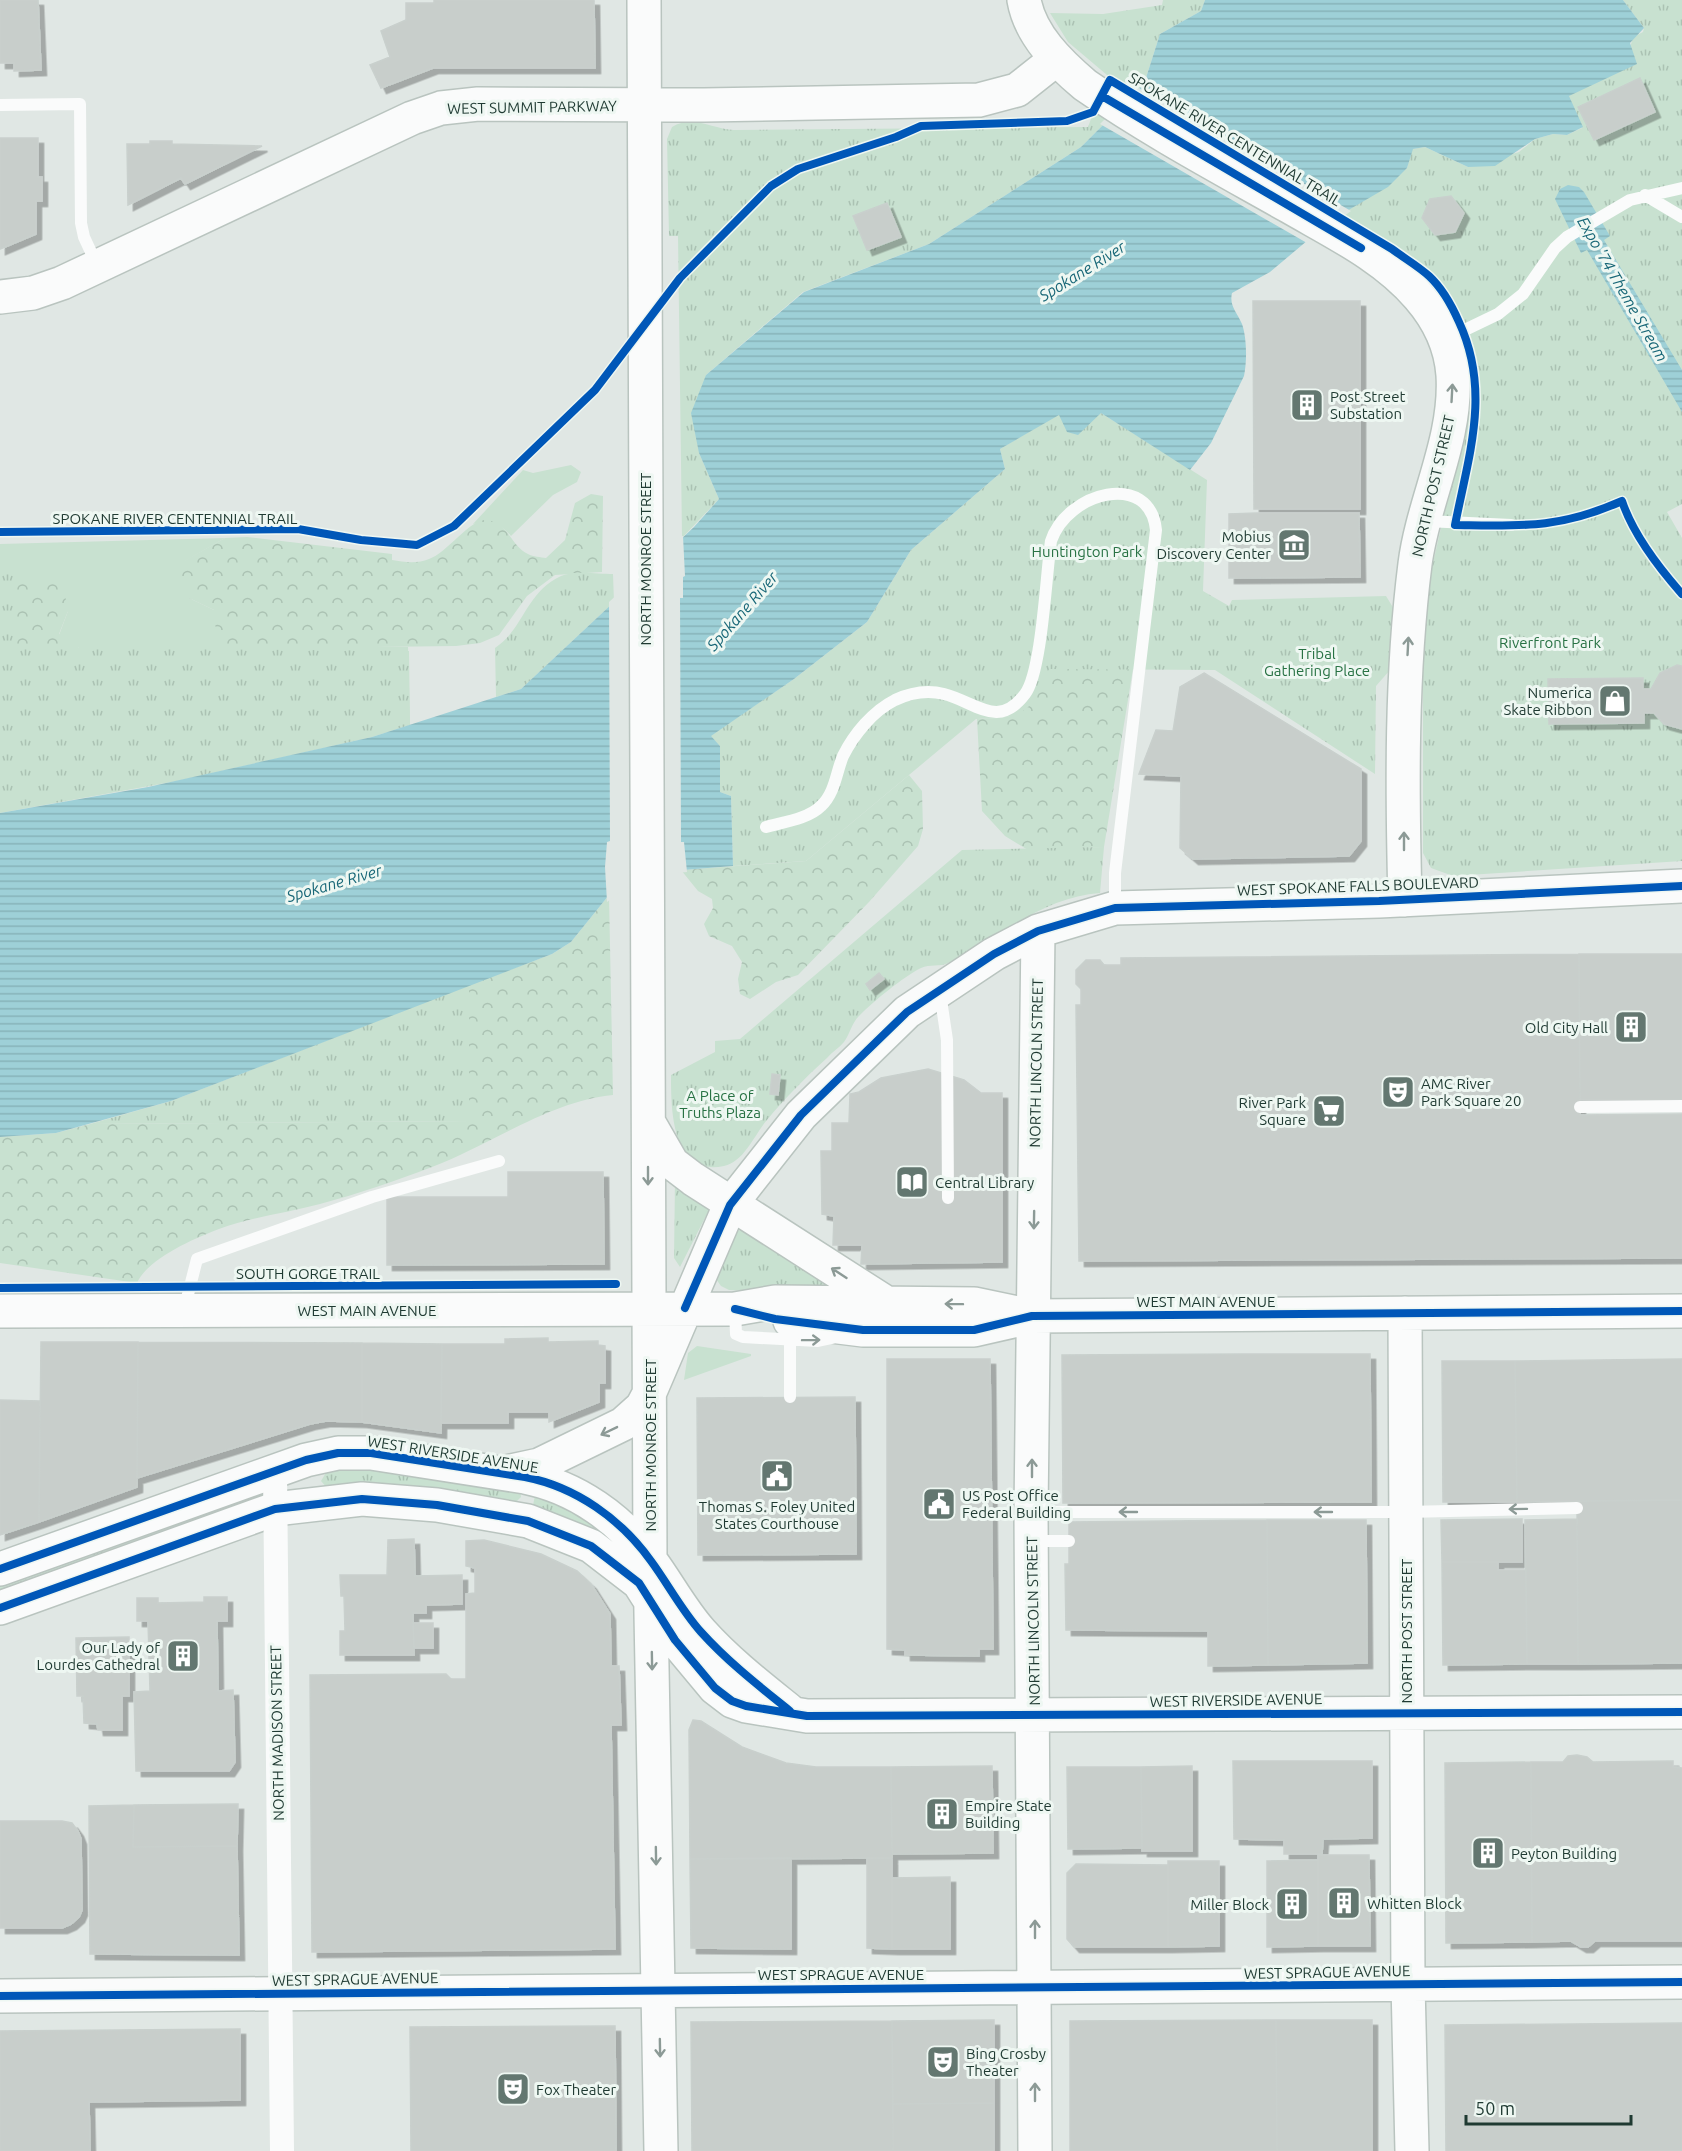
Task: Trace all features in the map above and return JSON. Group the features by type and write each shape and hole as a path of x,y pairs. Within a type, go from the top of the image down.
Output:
{"street":[{"name":"NORTH MONROE STREET","path":"644,0 643,236 650,1560 661,2151"},
{"path":"1024,0 1032,22 1056,60"},
{"name":"WEST SUMMIT PARKWAY","path":"0,297 47,289 432,110 464,105 978,100 1017,90 1056,60"},
{"name":"NORTH POST STREET","path":"1056,60 1085,85 1361,248 1419,296 1436,321 1445,340 1453,374 1449,421 1416,561 1407,645 1404,749 1405,900"},
{"name":"WEST SPOKANE FALLS BOULEVARD","path":"650,1392 730,1205 801,1115 907,1012 994,954 1038,931 1115,908 1405,900 1682,886"},
{"name":"NORTH LINCOLN STREET","path":"1035,2151 1032,1316 1038,931"},
{"name":"NORTH MONROE STREET","path":"647,1118 657,1140 672,1163 730,1205 888,1304"},
{"name":"WEST MAIN AVENUE","path":"0,1311 735,1309 775,1302 974,1304 1032,1316 1682,1311"},
{"name":"WEST MAIN AVENUE","path":"735,1309 775,1319 863,1330 974,1330 1032,1316"},
{"name":"NORTH POST STREET","path":"1405,1313 1408,1984 1412,2151"},
{"path":"501,1473 539,1465 623,1424 642,1407 650,1392"},
{"name":"WEST RIVERSIDE AVENUE","path":"0,1569 306,1460 338,1453 371,1454 501,1473 545,1482 578,1496 622,1526 650,1560 699,1630 743,1673 790,1711"},
{"name":"NORTH MADISON STREET","path":"275,1472 282,2151"},
{"path":"494,1514 527,1507 533,1498 524,1486 501,1473"},
{"name":"WEST RIVERSIDE AVENUE","path":"0,1608 275,1509 362,1499 437,1505 494,1514 550,1528 591,1546 627,1572 651,1602 675,1640 715,1688 732,1701 746,1706 828,1717 1407,1711 1682,1712"},
{"name":"WEST SPRAGUE AVENUE","path":"0,1996 1682,1982"}],"lane":[{"path":"0,105 80,104 81,223 84,237 98,266"},
{"path":"1445,340 1498,314 1523,294 1555,248 1567,237 1645,195 1682,188"},
{"path":"1645,195 1682,217"},
{"path":"766,827 808,814 822,805 832,789 844,755 860,730 881,708 895,700 931,692 946,695 991,713 1005,711 1017,705 1031,685 1051,542 1057,526 1071,510 1092,497 1121,495 1141,501 1148,507 1155,521 1156,530 1115,873 1115,908"},
{"path":"1425,521 1511,525"},
{"path":"939,989 947,1040 948,1198"},
{"path":"1580,1107 1682,1107"},
{"path":"184,1311 196,1259 372,1197 499,1161"},
{"path":"735,1309 736,1334 743,1337 818,1341 863,1330"},
{"path":"790,1341 790,1397"},
{"path":"1032,1526 1577,1508"},
{"path":"1032,1526 1069,1541"}],"green space":[{"path":"1163,0 1205,0 1201,11 1160,34 1144,84 1081,147 929,244 803,292 706,375 699,453 719,499 682,538 678,236 669,236 667,139 672,127 680,123 695,122 734,130 1088,127 1107,75 1068,42 1050,13 1103,14 1162,5"},
{"name":"Riverfront Park","path":"1623,0 1682,0 1682,504 1667,512 1682,538 1682,861 1453,876 1431,868 1423,853 1423,676 1417,667 1430,576 1461,440 1460,355 1333,219 1407,168 1412,149 1425,147 1468,167 1519,152 1535,139 1553,134 1567,135 1582,128 1568,96 1630,48 1633,37 1643,32 1644,28"},
{"name":"Huntington Park","path":"1101,413 1207,480 1203,591 1229,606 1232,600 1386,596 1397,614 1390,670 1376,686 1375,774 1215,670 1049,669 1037,696 1023,711 1005,718 976,719 806,861 733,866 731,796 720,792 720,746 710,736 794,679 867,622 911,550 1005,469 1000,449 1059,414"},
{"path":"571,465 581,472 577,482 553,495 511,536 494,523 473,524 523,470 533,473"},
{"path":"591,494 603,496 602,572 555,575 527,596 499,635 480,643 456,646 376,647 357,663 218,655 214,610 189,598 180,586 184,561 225,538 247,537 392,554 392,560 415,562 436,556 466,530 486,520 499,525 517,546 528,554 546,558 565,540 575,503"},
{"path":"225,538 185,561 189,598 214,610 376,647 408,647 410,725 0,780 0,544","holes":["68,611 59,635 79,648 13,662"]},
{"path":"0,561 17,561 16,647 409,651 410,725 372,737 177,781 0,813"},
{"path":"566,574 613,574 614,602 521,689 496,697 495,648 505,640 540,592 549,583"},
{"path":"40,576 62,579 68,611 59,634 79,647 59,663 13,662 6,590"},
{"path":"1048,669 1133,669 1104,847 1028,850 1005,836 982,811 977,719 1015,715 1023,710 1036,695"},
{"path":"909,775 922,791 923,829 918,846 869,902 798,975 776,982 750,999 740,994 738,979 742,962 732,946 709,936 704,924 713,908 712,899 698,891 681,870 806,861"},
{"name":"A Place of Truths Plaza","path":"1104,847 1100,893 1079,896 1040,910 948,963 921,968 897,983 857,1018 844,1042 781,1104 738,1159 724,1166 707,1167 693,1161 684,1151 674,1121 671,1075 715,1052 715,1041 740,1039 962,850"},
{"path":"609,895 613,1095 567,1105 454,1158 376,1187 320,1204 244,1221 209,1233 161,1258 142,1274 137,1283 0,1263 0,1137 56,1133 90,1124 469,1121 469,985 552,954 571,942"},
{"path":"469,985 469,1121 90,1124 171,1101"},
{"path":"675,1181 710,1208 680,1267 674,1258"},
{"path":"749,1231 837,1289 836,1296 729,1290 721,1286 713,1275 733,1232"},
{"path":"697,1346 751,1354 751,1356 684,1380 688,1353"},
{"path":"359,1467 520,1490 521,1497 513,1505 328,1489 321,1481 327,1471"},
{"path":"537,1486 613,1538 612,1542 533,1505"},
{"path":"209,1508 213,1513 212,1520 0,1598 0,1577"}],"water":[{"name":"Spokane River","path":"1205,0 1623,0 1644,28 1630,43 1637,64 1569,96 1583,127 1567,135 1553,134 1535,139 1495,166 1468,167 1425,147 1413,149 1407,168 1388,187 1333,219 1270,272 1232,293 1233,305 1245,336 1244,376 1211,443 1190,470 1101,413 1078,435 1067,432 1059,415 1000,449 1005,469 911,550 867,622 794,679 711,736 720,746 720,792 731,796 733,866 658,872 609,895 571,942 552,954 171,1101 56,1133 0,1137 0,813 148,787 372,737 521,689 694,527 719,499 699,453 691,413 706,375 804,292 929,244 1081,147 1144,84 1160,34 1201,11"},
{"name":"Expo '74 Theme Stream","path":"1568,185 1579,187 1584,192 1610,236 1604,240 1682,370 1682,412 1587,250 1581,253 1555,199 1560,189"}],"pier":[{"path":"1137,87 1351,211 1307,243 1100,124"},
{"path":"680,536 683,536 685,576 683,577 683,598 680,598 681,842 684,842 687,872 658,875 624,889 607,902 605,867 607,842 610,841 609,602"}],"building":[{"path":"0,0 38,0 41,70 14,71 14,63 0,63"},
{"path":"434,0 594,0 595,68 433,68 381,88 370,65 390,57 381,31 406,20 406,3 434,3"},
{"path":"1640,78 1655,112 1594,140 1578,107"},
{"path":"0,138 38,138 38,177 42,177 42,201 36,201 36,234 0,249"},
{"path":"150,141 172,141 172,144 262,146 185,184 181,178 128,205 127,144 150,144"},
{"path":"1451,196 1464,213 1455,232 1435,235 1422,218 1430,199"},
{"path":"887,203 901,237 867,250 853,216"},
{"name":"Post Street Substation","path":"1253,301 1360,301 1360,509 1254,509"},
{"name":"Mobius Discovery Center","path":"1359,513 1360,577 1229,578 1229,514"},
{"name":"Numerica Skate Ribbon","path":"1677,665 1682,666 1682,729 1664,724 1654,713 1644,713 1644,723 1549,724 1548,679 1643,678 1643,689 1651,689 1660,673"},
{"path":"1204,673 1361,769 1361,841 1349,856 1193,859 1180,848 1181,776 1139,774 1156,730 1173,731 1180,687"},
{"name":"River Park Square","path":"1579,954 1580,1115 1682,1114 1682,1258 1079,1261 1076,1005 1081,1005 1081,989 1076,984 1076,970 1086,960 1100,960 1104,965 1121,965 1121,958"},
{"name":"Old City Hall","path":"1579,954 1682,954 1682,1100 1580,1100"},
{"path":"879,973 884,979 870,990 866,984"},
{"name":"Central Library","path":"928,1069 964,1080 981,1093 1002,1093 1002,1262 861,1264 862,1245 833,1245 834,1216 822,1214 821,1151 832,1151 832,1123 849,1123 850,1094 859,1092 881,1078"},
{"path":"772,1074 780,1075 778,1095 770,1094"},
{"path":"508,1172 603,1172 604,1264 387,1265 387,1197 508,1197"},
{"path":"548,1338 548,1342 598,1341 598,1345 605,1346 605,1383 599,1383 599,1402 549,1422 549,1412 508,1412 508,1423 441,1423 442,1344 505,1344 505,1339"},
{"path":"41,1342 138,1342 137,1487 39,1522"},
{"path":"138,1342 362,1343 362,1422 326,1421 310,1424 137,1478"},
{"path":"362,1343 442,1344 441,1433 362,1422"},
{"path":"1370,1354 1371,1502 1063,1503 1062,1355"},
{"name":"US Post Office Federal Building","path":"887,1359 990,1359 993,1649 979,1649 979,1656 905,1655 905,1650 887,1649"},
{"path":"1682,1359 1682,1500 1517,1502 1515,1361"},
{"path":"1442,1361 1515,1361 1517,1502 1443,1502"},
{"name":"Thomas S. Foley United States Courthouse","path":"855,1397 856,1554 698,1555 697,1398"},
{"path":"0,1400 40,1401 39,1522 0,1535"},
{"path":"1682,1500 1682,1663 1578,1664 1577,1501"},
{"path":"1522,1519 1522,1562 1442,1562 1441,1520"},
{"path":"1577,1519 1578,1664 1527,1664 1525,1520"},
{"path":"1267,1520 1268,1665 1208,1666 1208,1631 1066,1630 1065,1564 1069,1564 1069,1522"},
{"path":"1267,1520 1366,1520 1367,1663 1268,1665"},
{"path":"414,1539 415,1576 462,1575 462,1604 426,1605 426,1613 413,1613 414,1655 340,1655 340,1631 345,1631 344,1596 341,1596 340,1575 387,1575 388,1540"},
{"path":"484,1540 541,1554 577,1571 591,1584 610,1614 611,1666 619,1666 621,1725 611,1725 615,1949 312,1952 310,1675 446,1674 451,1679 466,1679 466,1594 475,1593 475,1568 466,1566 466,1541"},
{"path":"1442,1562 1498,1562 1498,1570 1526,1570 1527,1664 1443,1665"},
{"name":"Our Lady of Lourdes Cathedral","path":"204,1597 227,1597 227,1621 217,1621 218,1691 233,1690 235,1762 229,1771 136,1771 134,1692 150,1691 148,1621 137,1621 137,1598 158,1598 158,1603 204,1602"},
{"path":"413,1623 433,1623 433,1648 414,1648"},
{"path":"129,1637 129,1696 122,1696 122,1730 98,1730 97,1724 84,1723 83,1696 77,1696 76,1638"},
{"path":"693,1720 701,1721 742,1747 786,1763 816,1767 891,1767 892,1858 690,1859 689,1730"},
{"path":"1568,1756 1587,1757 1593,1762 1673,1761 1673,1767 1682,1768 1682,1941 1595,1941 1588,1947 1581,1947 1571,1941 1532,1942 1531,1762 1563,1762"},
{"path":"1233,1761 1372,1761 1372,1838 1323,1839 1322,1854 1284,1854 1284,1840 1234,1839"},
{"name":"Peyton Building","path":"1531,1762 1532,1942 1446,1943 1445,1763"},
{"name":"Empire State Building","path":"992,1766 993,1853 892,1854 891,1767"},
{"path":"1192,1766 1192,1851 1142,1851 1141,1767"},
{"path":"1067,1767 1141,1767 1142,1848 1068,1849"},
{"path":"238,1804 237,1846 133,1847 134,1805"},
{"path":"134,1805 133,1847 237,1846 239,1955 90,1954 89,1806"},
{"path":"0,1821 62,1821 72,1823 78,1831 81,1839 82,1910 79,1917 71,1924 62,1928 0,1928"},
{"name":"Whitten Block","path":"1318,1855 1369,1855 1370,1946 1318,1946"},
{"path":"791,1858 791,1949 691,1948 690,1859"},
{"path":"867,1858 892,1858 892,1949 867,1948"},
{"name":"Miller Block","path":"1318,1860 1318,1946 1267,1947 1267,1861"},
{"path":"1168,1861 1219,1861 1219,1946 1168,1947"},
{"path":"1076,1864 1168,1865 1168,1947 1074,1947 1067,1939 1067,1873"},
{"path":"950,1877 950,1949 892,1949 892,1878"},
{"name":"Bing Crosby Theater","path":"994,2020 994,2103 893,2104 892,2021"},
{"path":"1276,2020 1277,2151 1070,2151 1070,2021"},
{"path":"1276,2020 1372,2020 1372,2151 1277,2151"},
{"path":"892,2021 893,2151 692,2151 691,2022"},
{"path":"1682,2023 1682,2151 1446,2151 1445,2025"},
{"name":"Fox Theater","path":"615,2026 616,2151 411,2151 410,2027"},
{"path":"240,2029 240,2100 89,2102 90,2151 0,2151 0,2031"},
{"path":"994,2103 994,2151 893,2151 893,2104"}],"cycle path":[{"name":"SPOKANE RIVER CENTENNIAL TRAIL","path":"0,532 298,529 361,540 417,545 454,526 595,390 680,278 771,186 798,169 896,137 921,126 1067,121 1093,112 1110,80 1392,249 1425,272 1439,286 1459,322 1469,348 1474,373 1475,398 1471,448 1455,525 1540,524 1579,517 1622,501 1633,526 1648,550 1682,594"},
{"path":"1102,96 1361,248"},
{"path":"685,1308 730,1205 801,1115 907,1012 994,954 1038,931 1115,908 1379,901 1682,886"},
{"name":"SOUTH GORGE TRAIL","path":"0,1288 616,1284"},
{"path":"735,1309 775,1319 863,1330 974,1330 1032,1316 1682,1311"},
{"path":"0,1569 306,1460 338,1453 371,1453 525,1477 562,1488 579,1497 596,1507 626,1532 639,1546 711,1643 790,1711"},
{"path":"0,1608 275,1509 362,1499 437,1505 528,1521 591,1546 639,1583 675,1640 715,1688 732,1701 746,1706 807,1716 1682,1712"},
{"path":"0,1996 1682,1982"}],"place":[{"name":"Post Street Substation","path":"1307,405"},
{"name":"Mobius Discovery Center","path":"1294,545"},
{"name":"Numerica Skate Ribbon","path":"1615,701"},
{"name":"Old City Hall","path":"1631,1027"},
{"name":"AMC River Park Square 20","path":"1398,1092"},
{"name":"River Park Square","path":"1329,1111"},
{"name":"Central Library","path":"912,1182"},
{"name":"Thomas S. Foley United States Courthouse","path":"777,1476"},
{"name":"US Post Office Federal Building","path":"939,1504"},
{"name":"Our Lady of Lourdes Cathedral","path":"183,1656"},
{"name":"Empire State Building","path":"942,1814"},
{"name":"Peyton Building","path":"1488,1853"},
{"name":"Whitten Block","path":"1344,1903"},
{"name":"Miller Block","path":"1292,1904"},
{"name":"Bing Crosby Theater","path":"943,2062"},
{"name":"Fox Theater","path":"513,2089"}],"park label":[{"name":"Tribal Gathering Place","path":"1317,662"}]}
